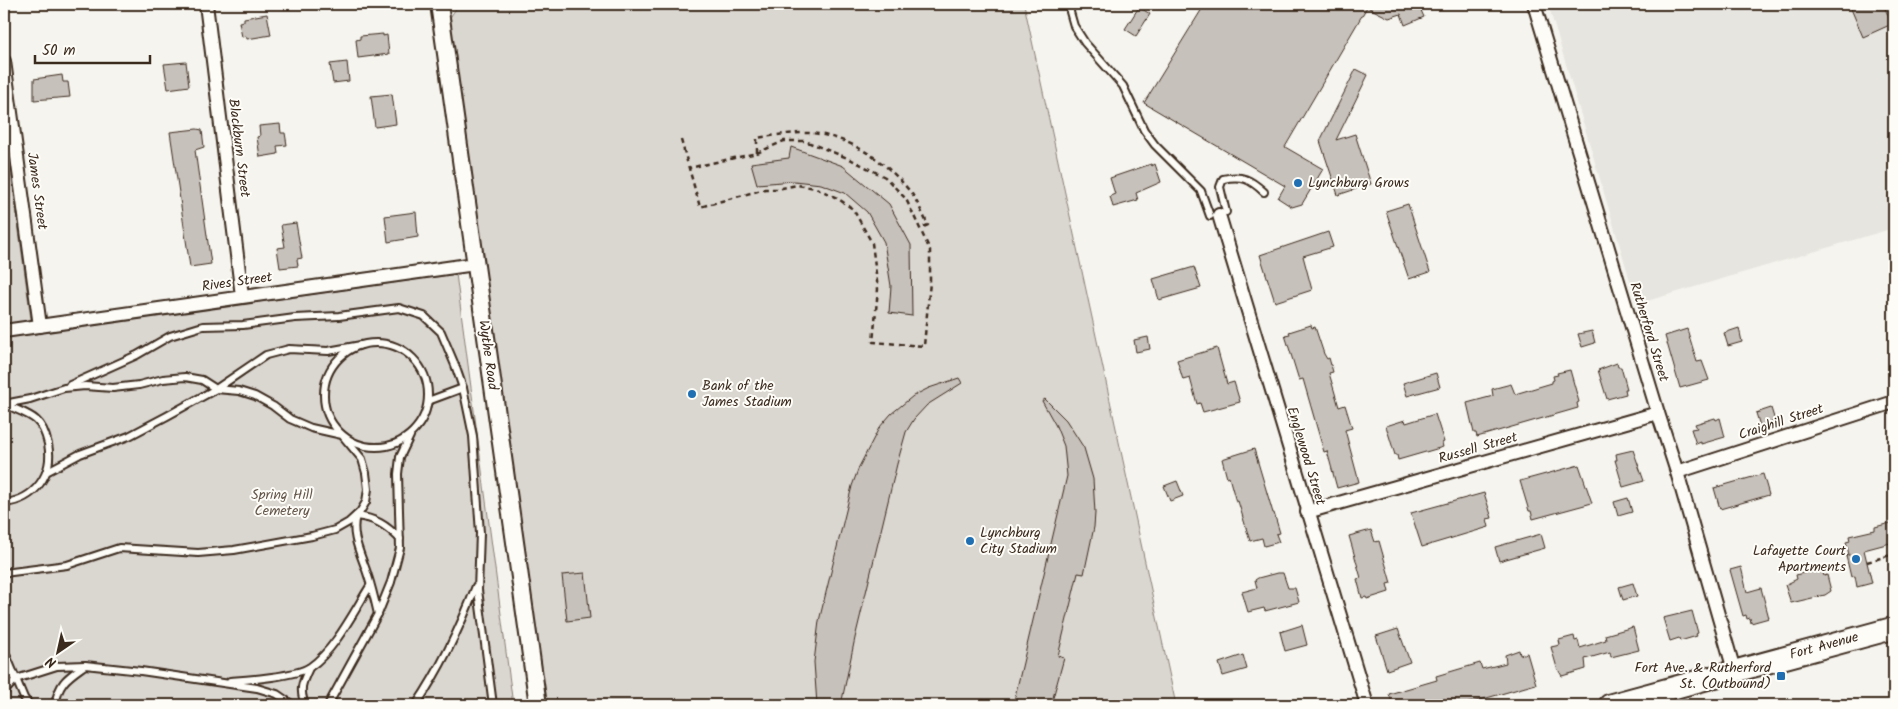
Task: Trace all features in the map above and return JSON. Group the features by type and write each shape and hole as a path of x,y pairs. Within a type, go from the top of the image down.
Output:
{"main road":[{"name":"Fort Avenue","path":"1610,705 1894,628"}],"street":[{"name":"Blackburn Street","path":"206,4 242,296"},
{"name":"Wythe Road","path":"439,4 538,705"},
{"name":"Rutherford Street","path":"1534,4 1658,413 1678,472 1734,670"},
{"name":"James Street","path":"4,61 40,326"},
{"name":"Englewood Street","path":"1218,214 1367,705"},
{"name":"Rives Street","path":"4,331 475,264"},
{"name":"Craighill Street","path":"1678,472 1894,402"},
{"name":"Russell Street","path":"1307,512 1658,413"}],"lane":[{"path":"1071,4 1070,12 1074,26 1123,86 1144,130 1155,145 1201,190 1218,214"},
{"path":"1218,214 1220,187 1223,179 1234,177 1251,180 1264,192"},
{"path":"4,404 30,399 64,388 95,375 170,336 203,326 243,325 400,308 424,316 441,332 455,365 463,388 473,436 480,533 478,590 493,705"},
{"path":"46,472 80,454 129,436 216,389 266,355 289,349 328,351 378,343 394,347 409,355 420,368 427,384 428,401 422,419 410,434 398,443 377,447 355,443 342,435 311,428 290,419 273,406 255,396 239,391 216,389 202,380 185,377 112,388 85,386 64,388"},
{"path":"4,573 67,564 119,548 198,552 278,543 335,530 349,522 366,502 368,489 366,473 362,459 332,423 326,409 324,393 327,378 334,364 346,353 361,345"},
{"path":"428,401 463,388"},
{"path":"4,404 36,420 45,433 50,455 46,472 39,485 26,497 4,503"},
{"path":"328,705 378,614 391,582 400,548 398,474 400,457 410,434"},
{"path":"356,516 380,521 400,539"},
{"path":"356,516 354,536 378,614"},
{"path":"416,705 434,678 452,644 478,581"},
{"path":"305,705 302,696 302,684 309,668 330,647 370,586"},
{"path":"4,650 29,705"},
{"path":"55,705 58,691 66,678 86,665"},
{"path":"4,692 16,679 57,666 86,665 257,688 277,694 294,705"},
{"path":"219,682 280,675 309,668"},
{"path":"4,671 16,679"}],"path":[{"path":"757,153 758,138 786,134 819,134 850,144 871,154 892,172 912,195 928,225 921,228"},
{"path":"681,140 700,207 765,189 797,185 816,188 837,198 853,209 872,243 878,289 873,342 924,346 930,282 930,250 906,199 885,176 850,159 805,141 784,141 757,153 689,168"},
{"path":"1890,544 1894,560"},
{"path":"1867,562 1893,554"}],"shaded area":[{"path":"1548,4 1893,4 1894,228 1637,304"}],"green space":[{"path":"459,4 1024,4 1176,705 546,705 449,19"},
{"name":"Spring Hill Cemetery","path":"4,121 33,334 456,274 513,705 4,705"}],"building":[{"path":"1205,4 1424,4 1419,6 1424,17 1405,25 1401,14 1389,18 1367,7 1285,147 1323,169 1302,204 1292,207 1278,198 1285,186 1144,103"},
{"path":"1849,4 1883,4 1892,24 1863,37"},
{"path":"1139,7 1150,14 1136,36 1125,29"},
{"path":"267,14 271,35 247,39 246,36 242,37 239,22 244,21 244,18"},
{"path":"383,34 383,36 387,35 389,54 358,58 356,40 360,39 360,36"},
{"path":"186,62 189,86 168,89 164,64"},
{"path":"347,62 349,81 333,83 330,64"},
{"path":"1356,69 1368,75 1336,140 1355,134 1371,184 1338,195 1320,141"},
{"path":"62,75 63,82 68,82 70,97 34,100 34,79"},
{"path":"392,94 396,124 375,127 371,96"},
{"path":"280,124 281,133 285,133 287,145 277,146 278,154 260,157 257,137 260,136 259,126"},
{"path":"202,130 204,147 195,150 211,264 190,267 170,132"},
{"path":"791,147 843,166 889,204 911,245 912,316 889,313 891,286 884,242 867,212 845,193 821,184 794,181 757,184 751,163 789,158"},
{"path":"1151,164 1152,166 1155,164 1161,182 1136,193 1138,200 1113,207 1110,196 1115,194 1110,178"},
{"path":"1408,204 1430,272 1409,279 1386,211"},
{"path":"416,212 418,237 388,242 385,216"},
{"path":"296,223 302,258 297,259 298,266 280,268 277,248 285,247 281,225"},
{"path":"1328,232 1333,247 1303,256 1312,290 1275,302 1260,255"},
{"path":"1194,267 1201,288 1159,300 1153,279"},
{"path":"1311,325 1312,328 1315,327 1324,354 1327,359 1329,358 1333,372 1329,373 1339,407 1345,405 1352,428 1345,430 1359,482 1337,488 1327,451 1324,452 1303,379 1299,380 1285,335"},
{"path":"1739,328 1742,342 1728,346 1724,333"},
{"path":"1687,329 1697,362 1702,361 1709,380 1680,388 1665,336"},
{"path":"1592,331 1595,343 1582,347 1578,334"},
{"path":"1148,337 1150,349 1136,352 1134,340"},
{"path":"1217,348 1227,384 1234,382 1240,402 1203,412 1200,403 1197,404 1190,378 1183,380 1177,360"},
{"path":"1617,363 1618,367 1621,367 1627,389 1625,389 1626,394 1607,399 1598,370"},
{"path":"1570,370 1579,402 1577,403 1578,408 1477,437 1476,433 1474,433 1467,403 1493,396 1492,389 1511,384 1515,394 1552,383 1554,380 1553,376 1558,375 1557,373"},
{"path":"1436,373 1440,387 1407,396 1403,383"},
{"path":"959,378 962,383 927,405 914,419 906,432 855,638 841,705 817,705 814,662 819,621 852,486 859,467 879,428 891,414 913,396 929,388"},
{"path":"1045,399 1066,420 1084,448 1093,479 1094,527 1084,574 1078,573 1058,656 1064,658 1051,705 1013,705 1067,476 1064,446 1056,426 1042,401"},
{"path":"1771,408 1775,421 1760,426 1756,413"},
{"path":"1435,414 1444,442 1442,443 1443,447 1398,460 1386,426 1405,420 1406,423"},
{"path":"1715,418 1716,420 1720,418 1725,437 1696,444 1691,429 1697,428 1695,424"},
{"path":"1254,449 1280,533 1276,534 1279,542 1264,546 1262,538 1250,541 1238,501 1236,502 1222,459"},
{"path":"1633,450 1644,481 1623,487 1615,460 1617,460 1616,454"},
{"path":"1579,465 1592,503 1533,519 1520,481"},
{"path":"1763,474 1769,495 1720,509 1714,488"},
{"path":"1177,481 1183,496 1170,501 1164,486"},
{"path":"1484,493 1492,518 1487,519 1489,527 1422,547 1411,513"},
{"path":"1628,498 1632,512 1618,516 1614,502"},
{"name":"Lafayette Court Apartments","path":"1894,522 1894,542 1864,550 1872,583 1857,587 1855,576 1851,577 1846,556 1849,555 1846,542 1850,541 1849,536 1875,530 1875,527"},
{"path":"1371,530 1375,542 1379,541 1391,583 1387,584 1389,592 1367,599 1366,597 1362,598 1357,579 1361,578 1349,536"},
{"path":"1541,534 1545,548 1499,561 1495,547"},
{"path":"1741,567 1747,592 1761,588 1769,618 1751,623 1750,618 1747,619 1746,615 1743,616 1730,570"},
{"path":"1821,568 1824,576 1827,575 1831,591 1825,595 1791,603 1785,585 1797,579 1796,575"},
{"path":"585,573 590,618 567,621 562,575"},
{"path":"1283,573 1288,588 1295,588 1299,602 1265,611 1264,608 1248,612 1242,592 1257,588 1255,580 1258,578"},
{"path":"1633,583 1637,596 1623,600 1619,587"},
{"path":"1692,611 1698,633 1696,634 1697,636 1680,641 1679,638 1670,641 1663,618"},
{"path":"1302,625 1307,645 1285,651 1280,632"},
{"path":"1633,627 1639,650 1611,657 1610,652 1585,659 1586,669 1562,676 1557,668 1551,647 1560,645 1559,640 1574,636 1575,641 1578,640 1580,648 1606,640 1605,635"},
{"path":"1398,629 1410,662 1387,670 1376,636"},
{"path":"1519,650 1520,655 1527,653 1536,684 1462,705 1393,705 1389,694 1437,680 1436,676 1480,663 1482,669 1506,663 1505,655"},
{"path":"1243,655 1247,669 1223,676 1219,663"}],"place":[{"name":"Lynchburg Grows","path":"1298,183"},
{"name":"Bank of the James Stadium","path":"692,394"},
{"name":"Lynchburg City Stadium","path":"970,541"},
{"name":"Lafayette Court Apartments","path":"1856,559"},
{"name":"Fort Ave. & Rutherford St. (Outbound)","path":"1781,676"}]}
